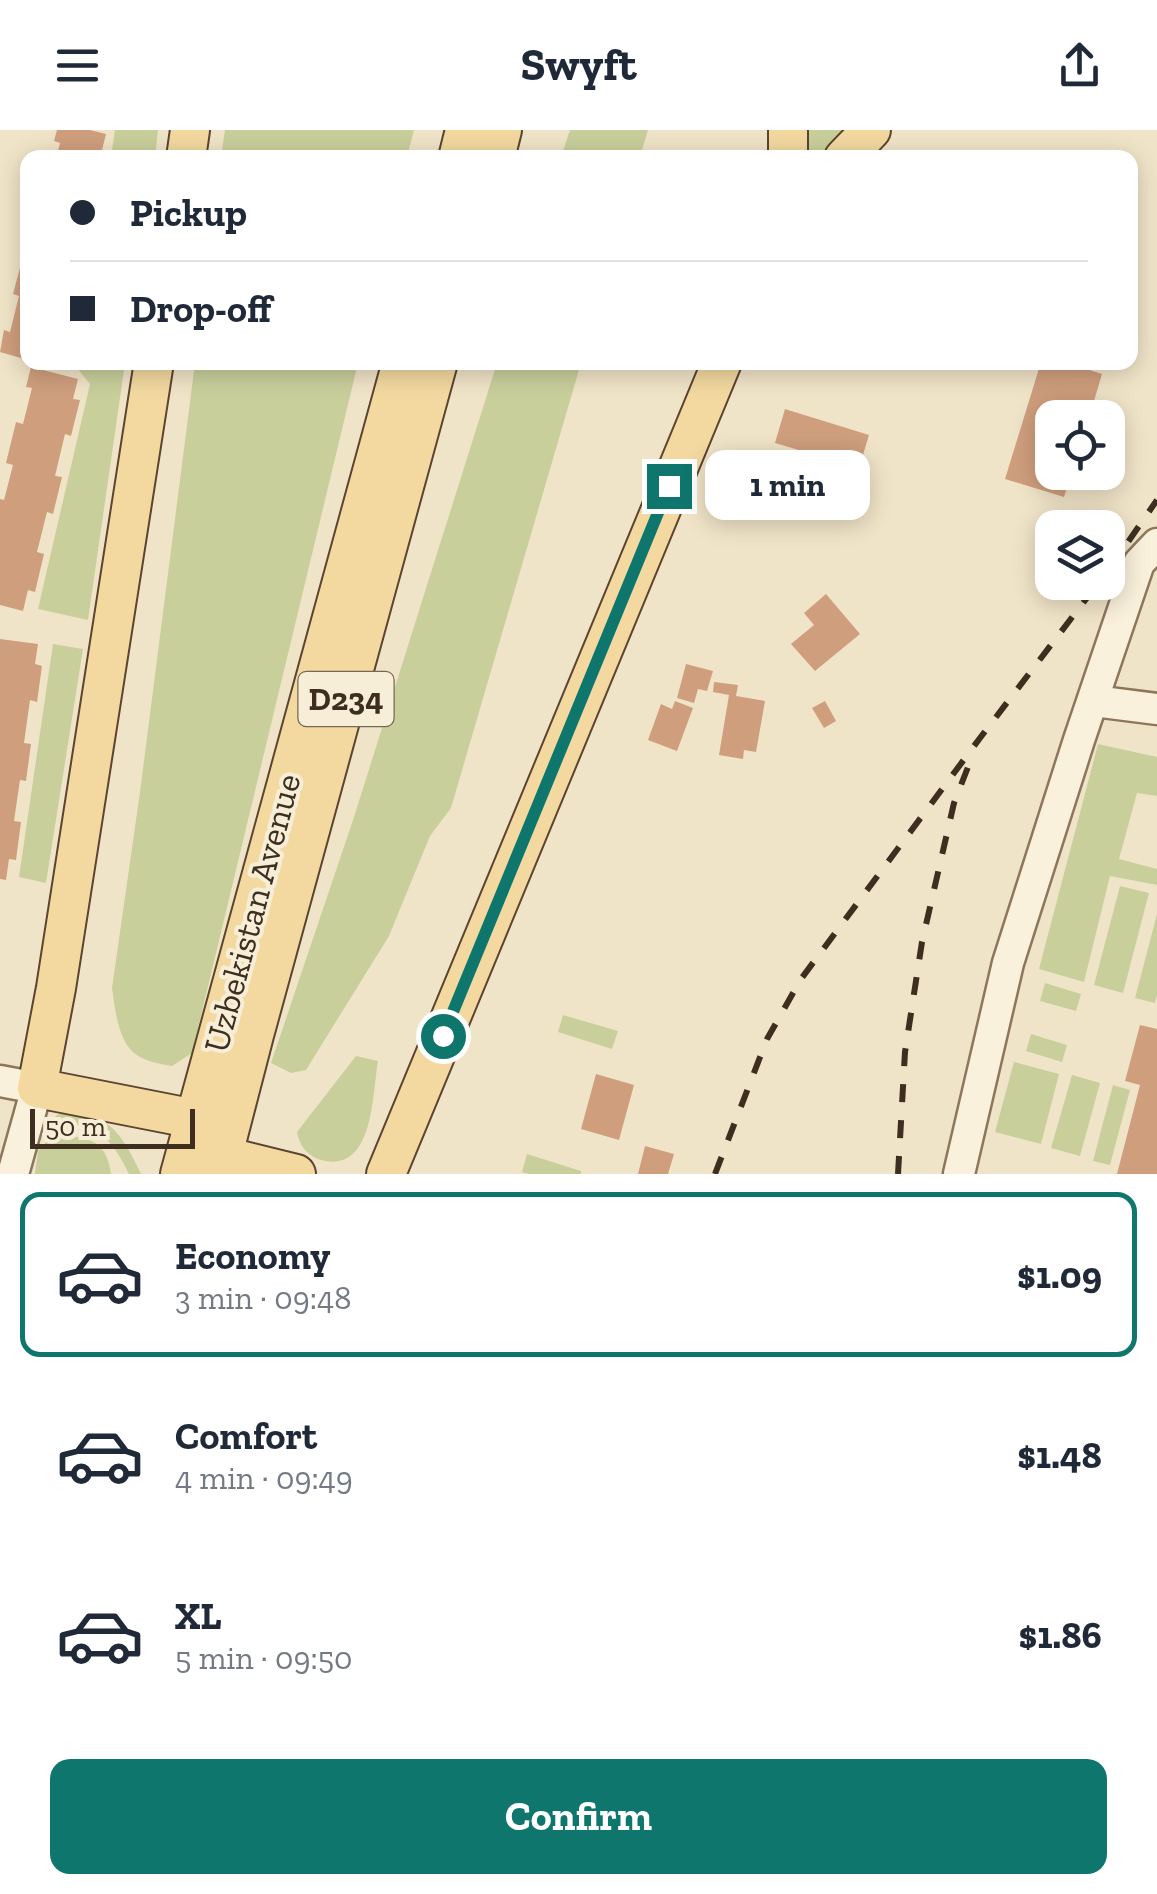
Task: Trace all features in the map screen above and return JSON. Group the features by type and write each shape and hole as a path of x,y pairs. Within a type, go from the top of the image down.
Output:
{"main road":[{"path":"852,150 872,130"},
{"path":"153,370 37,1088 196,1119"},
{"name":"Uzbekistan Avenue","path":"180,1174 400,370"},
{"name":"Uzbekistan Avenue","path":"220,1165 436,370"},
{"path":"386,1174 719,370"},
{"path":"220,1165 296,1174"}],"street":[{"path":"960,1174 1008,963 1139,564 1157,544"},
{"path":"1094,701 1157,709"},
{"path":"0,1081 37,1088 13,1174"}],"green space":[{"path":"115,130 158,130 156,150 112,150"},
{"path":"225,130 414,130 409,150 222,150"},
{"path":"570,130 648,130 642,150 563,150"},
{"path":"804,130 845,130 825,150 805,150"},
{"path":"79,370 124,370 88,620 38,609 90,384"},
{"path":"194,370 356,370 192,1053 172,1066 141,1058 128,1046 118,1022 112,988"},
{"path":"495,370 579,370 451,808 430,836 389,936 306,1070 291,1073 271,1063 354,817"},
{"path":"53,644 83,649 46,883 19,877"},
{"path":"1098,744 1157,757 1157,796 1137,793 1119,859 1157,869 1157,885 1110,876 1084,982 1039,969"},
{"path":"1120,886 1149,893 1123,993 1094,985"},
{"path":"1157,914 1157,995 1155,1003 1135,998"},
{"path":"1045,983 1081,994 1076,1011 1040,1001"},
{"path":"563,1015 618,1031 612,1049 558,1032"},
{"path":"1031,1034 1067,1045 1062,1062 1026,1051"},
{"path":"356,1056 378,1061 367,1129 351,1155 338,1161 321,1160 304,1149 297,1132"},
{"path":"1014,1062 1059,1074 1041,1144 995,1132"},
{"path":"1072,1075 1100,1083 1080,1156 1051,1148"},
{"path":"1113,1085 1130,1090 1110,1165 1093,1161"},
{"path":"71,1110 107,1123 129,1150 141,1174 129,1174 114,1148 99,1133 49,1123"},
{"path":"53,1134 92,1141 104,1152 111,1174 35,1174 38,1151"},
{"path":"527,1154 581,1171 581,1174 522,1172"}],"building":[{"path":"57,130 106,134 102,150 58,150 60,143 54,141"},
{"path":"20,268 20,358 0,352 4,330 10,332 19,296 13,294"},
{"path":"30,370 43,370 78,379 73,399 80,400 71,436 65,434 55,476 62,477 53,514 47,512 37,552 44,554 35,592 28,590 23,611 0,605 0,499 4,500 13,465 6,463 16,422 23,424 32,388 26,387"},
{"path":"1039,370 1089,370 1102,374 1094,400 1035,400 1035,488 1005,479"},
{"path":"785,409 869,435 859,468 775,443"},
{"path":"1041,490 1066,490 1064,497"},
{"path":"826,594 860,634 815,671 791,644 814,625 804,613"},
{"path":"0,639 38,644 35,664 42,666 37,702 30,700 24,743 31,744 26,781 20,780 14,821 21,822 16,860 9,859 6,880 0,879"},
{"path":"686,664 713,671 707,691 698,689 694,703 677,698"},
{"path":"714,682 738,685 736,696 765,701 756,752 744,750 743,759 719,755 729,695 713,692"},
{"path":"675,701 693,708 677,751 648,740 661,704 672,709"},
{"path":"825,701 836,721 824,728 812,708"},
{"path":"1140,1025 1157,1029 1157,1174 1117,1174 1140,1085 1125,1081"},
{"path":"596,1074 634,1085 619,1140 581,1129"},
{"path":"645,1146 674,1154 668,1174 638,1174"}],"railway":[{"path":"1125,546 1157,500"},
{"path":"715,1174 767,1039 801,979 1085,600"},
{"path":"898,1174 905,1052 922,942 954,803 968,767"}],"route":[{"path":"443,1036 669,486"}]}
